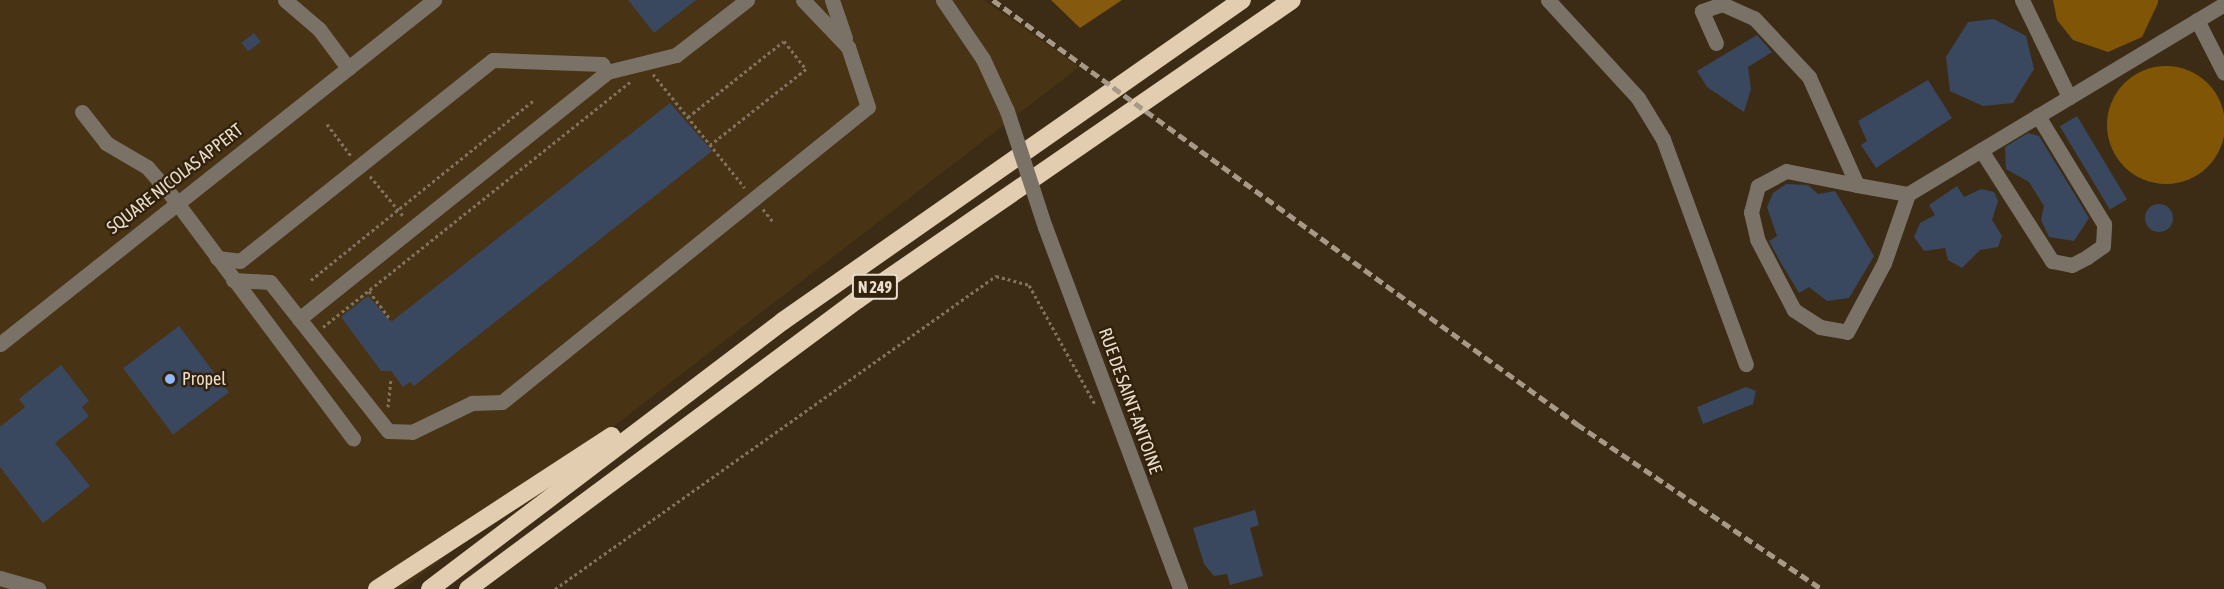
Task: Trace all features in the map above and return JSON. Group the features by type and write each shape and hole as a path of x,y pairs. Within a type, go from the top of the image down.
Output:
{"highway":[{"name":"N 249","path":"430,589 631,431 1046,132 1242,0"},
{"name":"N 249","path":"468,589 857,300 1292,0"},
{"name":"N 249","path":"377,589 411,572 604,438 631,431"}],"street":[{"path":"285,0 319,29 348,68"},
{"name":"SQUARE NICOLAS APPERT","path":"0,344 434,0"},
{"path":"299,319 607,72 645,66 676,55 747,0"},
{"path":"803,0 848,47"},
{"path":"233,280 270,282 388,431 412,432 472,403 502,402 868,107 832,0"},
{"name":"RUE DE SAINT-ANTOINE","path":"943,0 979,52 1007,111 1045,227 1180,589"},
{"path":"1548,0 1638,98 1663,139 1746,364"},
{"path":"2022,0 2069,97"},
{"path":"1716,43 1698,5 1722,4 1754,18 1786,49 1833,122 1857,185"},
{"path":"1908,194 1786,171 1758,186 1751,212 1756,239 1794,310 1820,327 1847,332 1862,313 1908,194 2224,4"},
{"path":"2197,20 2224,73"},
{"path":"217,258 240,261 493,60 602,64 607,72"},
{"path":"82,112 106,143 147,167 353,438"},
{"path":"1981,150 2052,261 2061,266 2087,257 2103,246 2104,224 2038,116"},
{"path":"0,578 38,589"}],"path":[{"path":"688,117 784,41 806,69 710,145"},
{"path":"313,336 645,66 773,222"},
{"path":"311,280 533,101"},
{"path":"327,124 359,167 399,210 425,245"},
{"path":"555,589 996,276 1029,285 1090,404 1111,407"},
{"path":"369,291 391,320"}],"shaded area":[{"path":"0,0 984,0 1079,67 403,589 0,589"},
{"path":"1051,0 1122,0 1080,28"},
{"path":"2053,0 2158,0 2158,3 2142,37 2108,52 2073,40 2057,20"},
{"path":"2166,66 2189,70 2208,83 2221,102 2225,125 2221,148 2208,167 2189,180 2166,184 2143,180 2124,167 2111,148 2107,125 2111,102 2124,83 2143,70"}],"building":[{"path":"628,0 696,0 654,33"},
{"path":"1994,19 2026,36 2034,69 2013,103 1983,106 1950,91 1946,57 1968,22"},
{"path":"254,33 261,42 248,52 241,43"},
{"path":"1757,35 1772,52 1748,67 1751,89 1744,112 1707,87 1697,71"},
{"path":"1928,80 1952,118 1876,168 1861,145 1867,141 1858,121"},
{"path":"670,103 712,151 414,386 410,382 403,387 391,371 381,371 341,317 368,296 391,322"},
{"path":"2077,116 2127,199 2110,209 2060,126"},
{"path":"2028,133 2039,136 2089,218 2074,241 2049,237 2041,220 2044,206 2029,182 2006,169 2005,147"},
{"path":"1786,184 1808,185 1818,194 1835,191 1874,256 1849,298 1827,301 1809,287 1799,293 1781,263 1769,241 1777,236 1767,207 1773,193"},
{"path":"1957,186 1964,197 1981,189 1994,192 1998,201 1992,220 2002,236 1998,247 1980,250 1962,268 1948,260 1945,248 1924,251 1914,237 1920,223 1935,215 1929,205"},
{"path":"2159,204 2169,208 2173,218 2169,228 2159,232 2149,228 2145,218 2149,208"},
{"path":"179,326 229,392 173,434 123,368"},
{"path":"61,365 89,401 82,407 89,416 55,443 90,486 43,523 0,467 0,427 25,407 19,399"},
{"path":"1746,387 1756,391 1753,404 1703,424 1697,407"},
{"path":"1255,510 1259,525 1250,528 1263,576 1230,585 1227,574 1214,576 1204,564 1193,528"}],"railway":[{"path":"993,0 1577,424 1822,589"}],"place":[{"name":"Propel","path":"170,379"}]}
